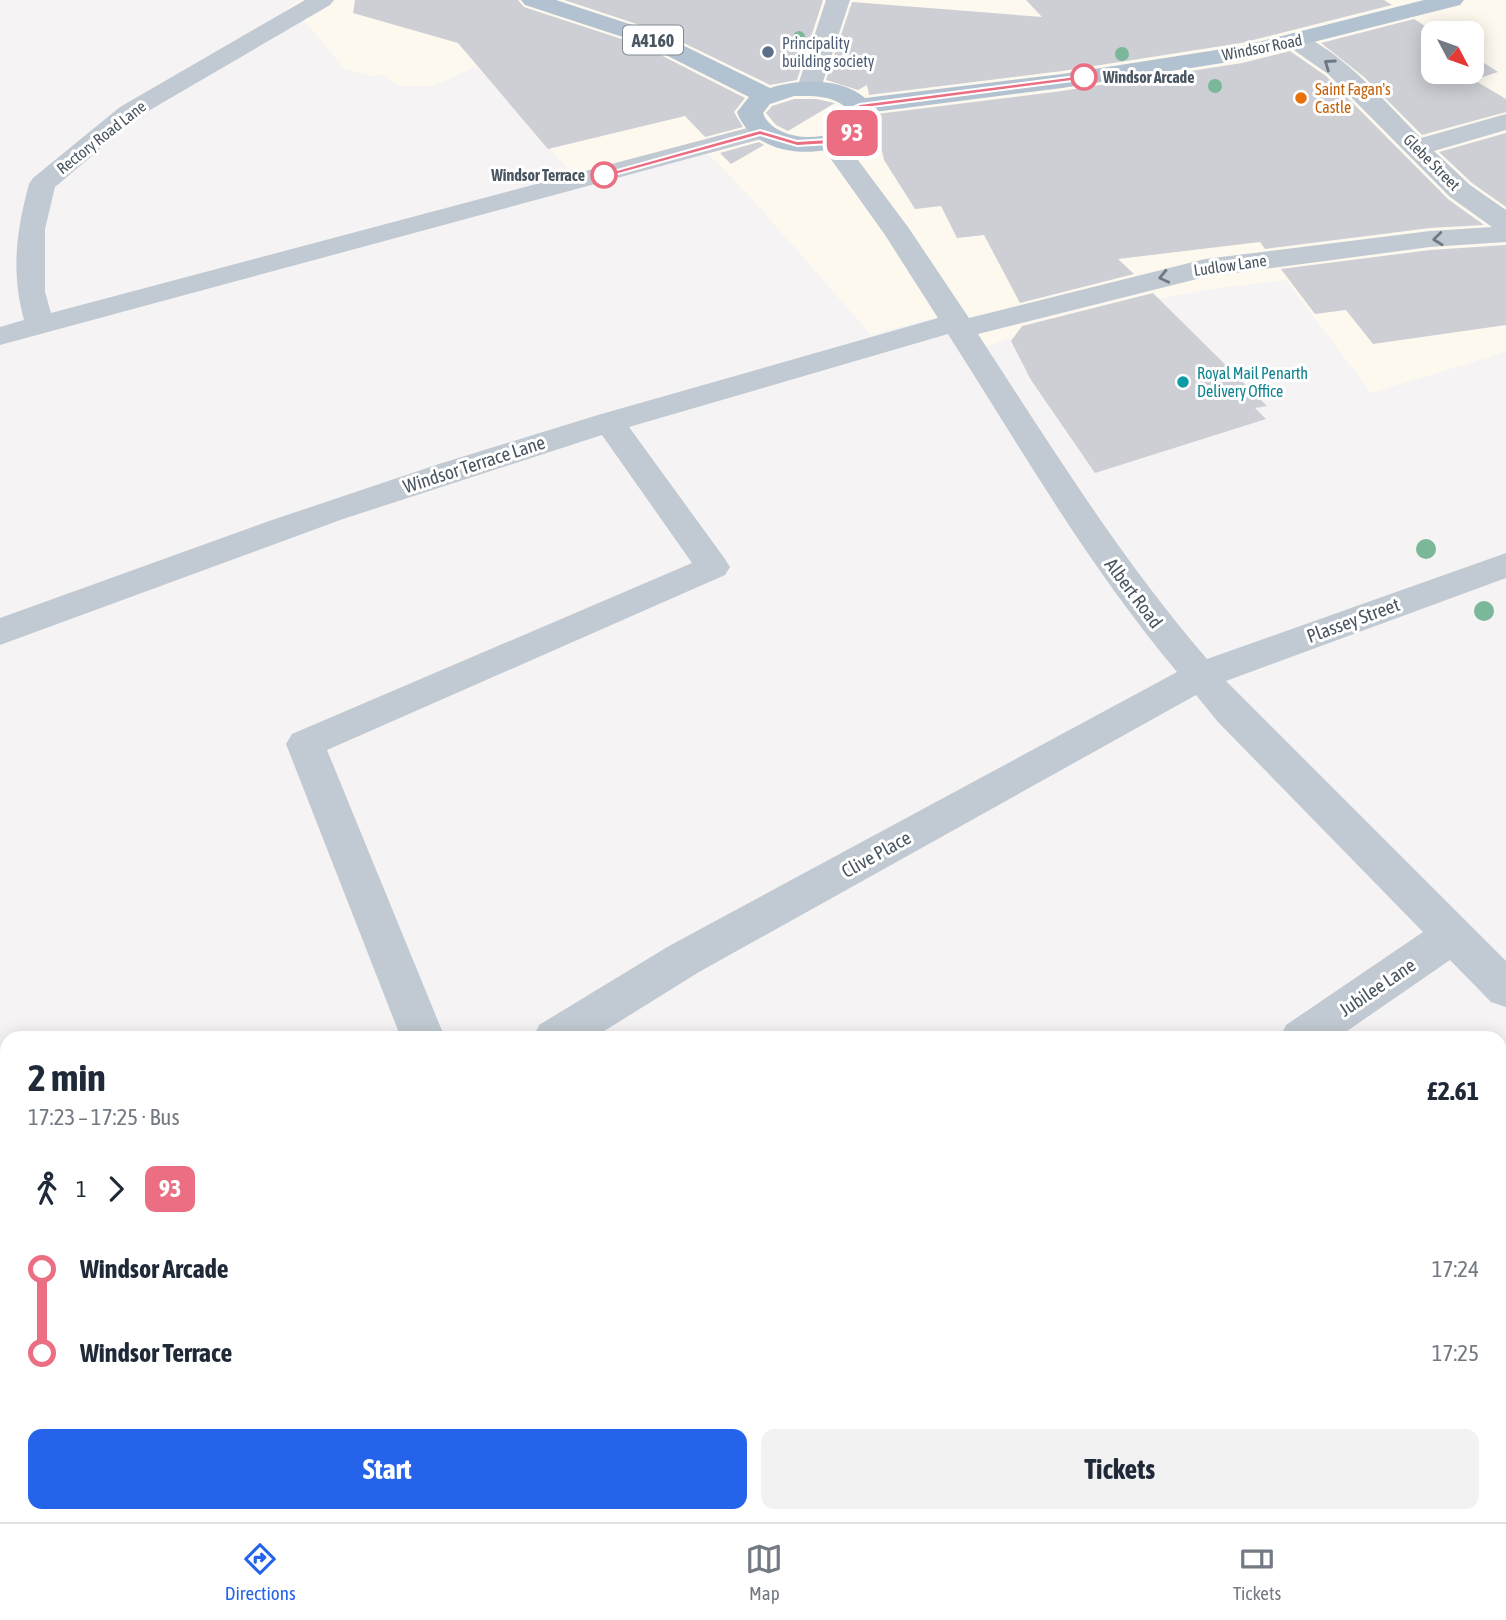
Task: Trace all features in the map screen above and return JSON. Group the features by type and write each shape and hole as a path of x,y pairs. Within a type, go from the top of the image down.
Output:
{"main road":[{"name":"A4160","path":"533,0 652,39 766,96"},
{"name":"Windsor Road","path":"860,106 1129,71 1296,41 1452,0"},
{"path":"809,88 839,93 860,106 862,121 857,129 831,141 797,144 760,132 750,119 750,111 766,96 792,89 809,88"}],"street":[{"name":"Rectory Road Lane","path":"40,325 31,292 31,229 42,184 129,112 322,0"},
{"path":"809,88 838,0"},
{"name":"Glebe Street","path":"1296,41 1337,69 1418,147 1426,160 1460,191 1506,224"},
{"path":"1418,147 1506,122"},
{"path":"0,336 760,132"},
{"name":"Albert Road","path":"831,141 898,233 1102,551 1153,620 1231,712 1506,989"},
{"name":"Ludlow Lane","path":"959,326 1205,268 1430,239 1506,234"},
{"name":"Windsor Terrace Lane","path":"0,632 266,534 609,422 959,326"},
{"path":"420,1031 305,744 712,567 609,422"},
{"name":"Plassey Street","path":"1200,676 1506,565"},
{"name":"Clive Place","path":"566,1031 684,959 1200,676"},
{"name":"Jubilee Lane","path":"1312,1031 1451,936"}],"shaded area":[{"path":"301,0 1506,0 1506,352 1371,393 1286,280 1204,290 1159,299 1021,335 975,350 951,313 871,335 753,200 703,149 579,181 479,69 475,67 434,86 398,86 383,75 372,76 345,69 306,23 287,8"}],"building":[{"path":"355,0 518,0 524,7 643,46 745,98 734,112 743,127 705,137 685,116 548,149 458,43 353,13"},
{"path":"564,0 823,0 797,80 770,85 661,32"},
{"path":"1026,0 1384,0 1392,5 1241,43 1062,71 869,95 867,85 858,90 826,80 852,2 1042,17"},
{"path":"1414,19 1421,23 1421,84 1481,84 1506,99 1506,112 1422,135 1364,77 1321,43"},
{"path":"1290,51 1326,76 1448,199 1484,225 1430,228 1265,249 1260,242 1118,259 1134,274 1020,303 984,235 957,238 941,206 915,209 884,160 876,124 877,114 1062,91 1242,63"},
{"path":"1484,63 1498,72 1484,77"},
{"path":"794,99 816,99 835,103 788,131 776,125 766,113 772,106"},
{"path":"1506,133 1506,207 1472,183 1439,152"},
{"path":"759,142 764,145 731,164 720,153"},
{"path":"1506,245 1506,325 1373,344 1346,310 1315,314 1281,269 1430,250"},
{"name":"Royal Mail Penarth Delivery Office","path":"1153,293 1267,406 1255,408 1266,419 1095,473 1031,380 1011,341 1022,326"}],"bus line":[{"name":"93","path":"604,175 760,132 797,144 831,141 847,136 857,129 862,121 860,106 1084,77"}],"place":[{"name":"Principality building society","path":"768,52"},
{"name":"Windsor Arcade","path":"1084,77"},
{"name":"Saint Fagan's Castle","path":"1301,98"},
{"name":"Windsor Terrace","path":"604,175"},
{"name":"Royal Mail Penarth Delivery Office","path":"1183,382"}]}
